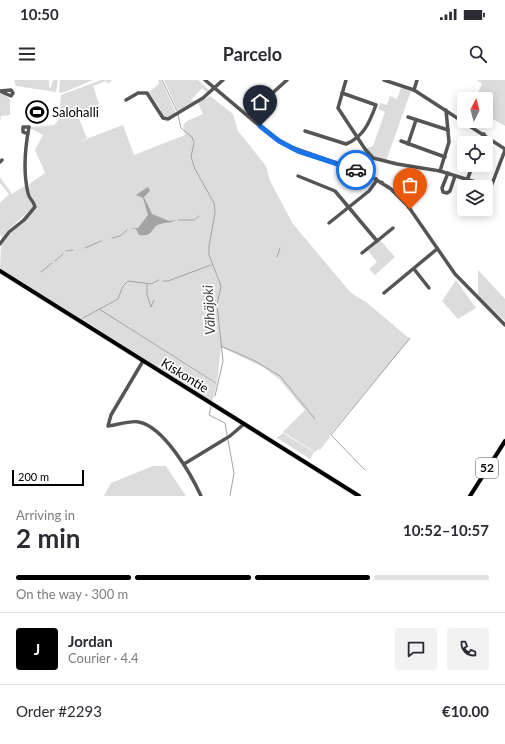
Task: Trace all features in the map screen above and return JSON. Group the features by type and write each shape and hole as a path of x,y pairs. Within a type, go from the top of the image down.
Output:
{"main road":[{"name":"Kiskontie","path":"0,271 359,496"},
{"name":"52","path":"470,496 505,440"}],"street":[{"path":"204,80 288,146 365,173 378,180 394,192 408,206 437,249 464,284 505,325"},
{"path":"126,100 139,92 147,93 163,118 168,119 203,98 223,80"},
{"path":"248,115 287,80"},
{"path":"346,80 338,107 370,156 384,162 440,171 468,180 471,172"},
{"path":"384,80 414,90 505,149 492,180"},
{"path":"414,90 417,80"},
{"path":"305,131 344,144 350,142 368,127 376,105 342,93"},
{"path":"440,171 449,142 446,110"},
{"path":"408,117 448,130"},
{"path":"408,144 416,120"},
{"path":"0,244 9,232 24,220 35,207 28,195 26,152 28,134"},
{"path":"401,141 445,157"},
{"path":"448,173 442,188 444,192 447,193 450,191 455,176"},
{"path":"298,176 330,187 336,191 377,241"},
{"path":"329,223 369,191 378,180"},
{"path":"362,253 393,228"},
{"path":"384,293 437,249"},
{"path":"414,269 429,288"},
{"path":"143,361 112,415 108,426 136,421 144,424 168,442 184,464 201,496"},
{"path":"184,464 230,436 244,424"}],"shaded area":[{"path":"14,80 49,80 49,87 51,88 53,80 58,80 56,92 16,86"},
{"path":"60,80 93,80 65,92 59,93"},
{"path":"101,80 112,80 108,84 106,81 93,86 99,104 77,114 87,138 76,143 123,125 134,155 185,135 183,125 187,121 203,114 198,103 210,96 233,114 238,131 266,166 270,181 293,224 351,293 366,302 410,339 329,436 330,437 320,450 318,449 315,452 283,432 305,410 279,379 263,367 221,347 217,383 125,325 217,384 212,402 0,269 1,247 9,234 37,209 30,193 29,184 45,173 35,150 43,135 30,128 54,125 59,119 61,95"},
{"path":"158,80 161,80 176,113 169,117 163,116 160,111 161,110 149,92 159,84"},
{"path":"164,80 198,80 209,90 207,93 202,88 191,100 195,101 178,111"},
{"path":"477,80 505,80 505,126 493,119 493,92 478,92 482,84"},
{"path":"401,88 411,91 386,161 373,156 367,148 373,146 385,112 378,109 380,103 387,105 390,96 397,99"},
{"path":"0,93 6,95 13,103 10,101 10,115 1,116 0,122"},
{"path":"0,177 12,194 26,185 27,196 33,207 6,232 0,241 2,237 0,234 0,203 9,194 0,183"},
{"path":"148,187 150,191 144,197 152,214 169,221 176,220 173,222 160,224 147,235 139,235 136,229 129,229 138,228 148,215 143,198 136,195"},
{"path":"380,240 395,257 375,275 369,269 377,262 368,251"},
{"path":"478,270 505,299 505,321 478,295"},
{"path":"456,280 476,308 458,319 442,301"},
{"path":"283,433 314,452 310,459 277,438"},
{"path":"153,466 166,466 186,496 104,496 111,483"}],"waterway":[{"name":"Vähäjoki","path":"162,80 177,111"},
{"name":"Vähäjoki","path":"178,115 181,128 192,137 194,143 191,157 195,169 214,203 215,213 209,246 209,255 221,286 217,305 223,361 215,396"},
{"path":"178,220 194,220 199,216"},
{"path":"112,238 120,236 127,230"},
{"path":"85,248 101,241"},
{"path":"277,257 280,248"},
{"path":"66,251 73,250"},
{"path":"55,261 63,254"},
{"path":"41,272 52,263"},
{"path":"163,281 168,281 211,265"},
{"path":"83,318 118,299 123,286 128,281 151,284 159,280"},
{"path":"147,284 147,295 151,307 154,300"},
{"path":"99,309 216,383"},
{"path":"365,470 331,435 410,338"},
{"path":"221,346 255,361 280,376 315,419"},
{"name":"Vähäjoki","path":"211,407 209,415 225,423 227,435"},
{"name":"Vähäjoki","path":"228,440 234,473 230,496"}],"way so far":[{"path":"356,170 375,178 400,197 410,209"}],"place":[{"name":"Salohalli","path":"37,112"}],"route":[{"path":"260,126 279,141 298,151 356,170"}]}
